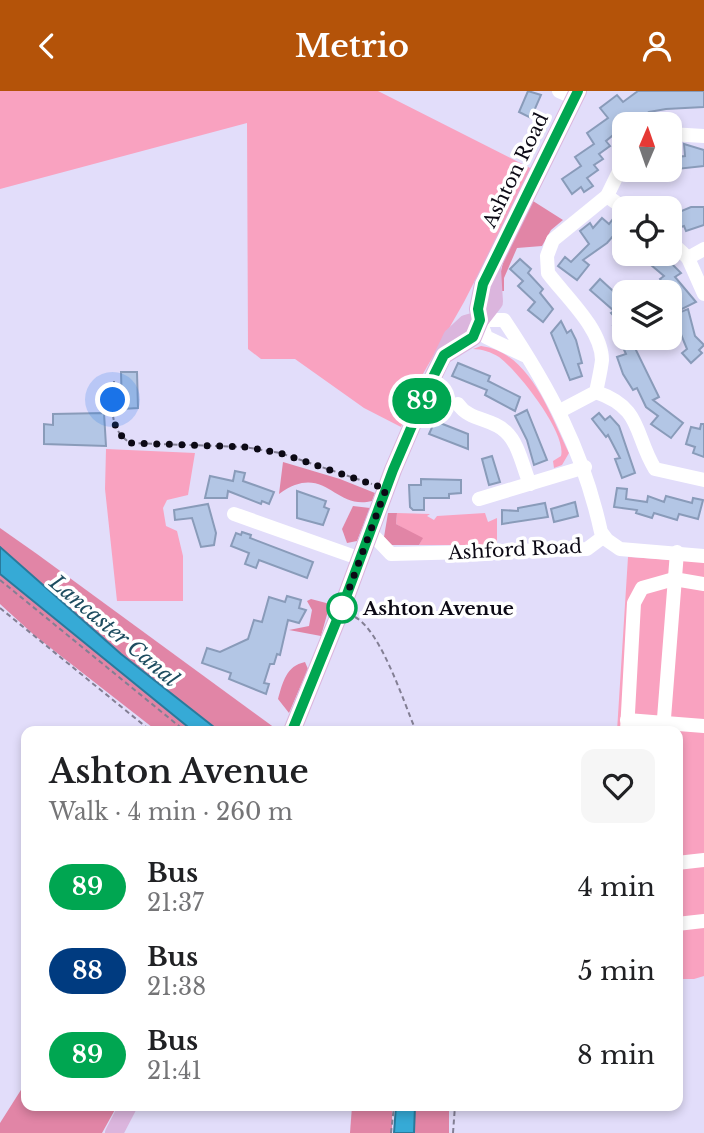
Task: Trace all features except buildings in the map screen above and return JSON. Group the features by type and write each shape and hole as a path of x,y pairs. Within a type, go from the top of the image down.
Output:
{"main road":[{"name":"Ashton Road","path":"294,726 386,489 444,355 473,337 480,320 494,302 492,269 571,93"},
{"path":"114,1133 125,1111"}],"street":[{"path":"682,135 704,136"},
{"path":"596,392 601,360 599,345 548,273 547,256 553,240 607,196 614,182"},
{"path":"607,196 612,200"},
{"path":"688,258 704,249"},
{"path":"682,252 688,258 704,294"},
{"path":"526,356 486,337 480,320 504,320 560,411 585,467 604,537"},
{"path":"560,411 596,392 611,397 625,408 636,425 655,469 704,480"},
{"path":"458,404 464,413 498,425 508,433 530,484"},
{"path":"485,501 585,467"},
{"path":"234,514 361,559"},
{"name":"Ashford Road","path":"371,533 391,554 587,549 604,537 620,549 704,556"},
{"path":"663,726 677,552"},
{"path":"627,726 634,603 642,588 674,579 704,584"},
{"path":"683,727 704,726"},
{"path":"683,862 704,860"},
{"path":"683,923 704,921"}],"path":[{"path":"114,381 113,419 117,434 130,443 245,447 280,453 386,489"},
{"path":"0,580 179,726"},
{"path":"0,608 145,726"},
{"path":"341,610 364,623 381,652 414,726"},
{"path":"391,1133 393,1111"},
{"path":"453,1133 455,1111"}],"shaded area":[{"path":"0,91 378,91 532,169 464,302 423,374 401,427 364,408 295,359 261,359 248,349 247,123 0,189"},
{"path":"533,201 563,220 551,230 542,246 517,248 504,278 504,291 499,291 506,255"},
{"path":"481,346 498,351 513,360 536,387 569,453 562,465 554,468 553,461 561,456 561,446 557,433 539,403 518,375 499,357 473,349"},
{"path":"106,449 195,453 188,495 167,500 163,508 166,526 177,531 183,556 183,601 117,601 105,489"},
{"path":"283,462 375,493 372,501 348,499 319,484 308,483 295,485 279,494"},
{"path":"353,506 370,508 357,541 347,543 342,529"},
{"path":"388,513 397,513 396,524 423,538 419,545 391,545 384,537"},
{"path":"397,513 430,514 427,516 434,520 437,516 485,513 488,522 497,518 497,545 419,545 422,539 396,524"},
{"path":"0,528 272,726 213,726 121,654 0,547"},
{"path":"628,557 704,562 704,976 683,979 683,726 617,726"},
{"path":"0,574 187,726 151,726 34,635 0,604"},
{"path":"311,599 330,604 321,636 289,630 309,626 312,610 307,601"},
{"path":"305,662 308,669 289,713 278,699 289,671"},
{"path":"21,1090 21,1111 114,1111 102,1133 0,1133 0,1123"},
{"path":"352,1111 392,1111 392,1133 350,1133"},
{"path":"414,1111 449,1111 449,1133 413,1133"}],"water":[{"path":"0,547 121,654 213,726 187,726 0,574"},
{"path":"396,1111 415,1111 414,1133 394,1133"}],"bus line":[{"name":"89","path":"294,726 371,533 393,470 432,379 444,355 473,337 480,320 480,291 578,91"}],"place":[{"name":"Ashton Avenue","path":"342,608"}],"route":[{"path":"113,400 113,419 117,434 130,443 245,447 280,453 386,489 341,610 342,608"}],"water label":[{"name":"Lancaster Canal","path":"114,631"}]}
